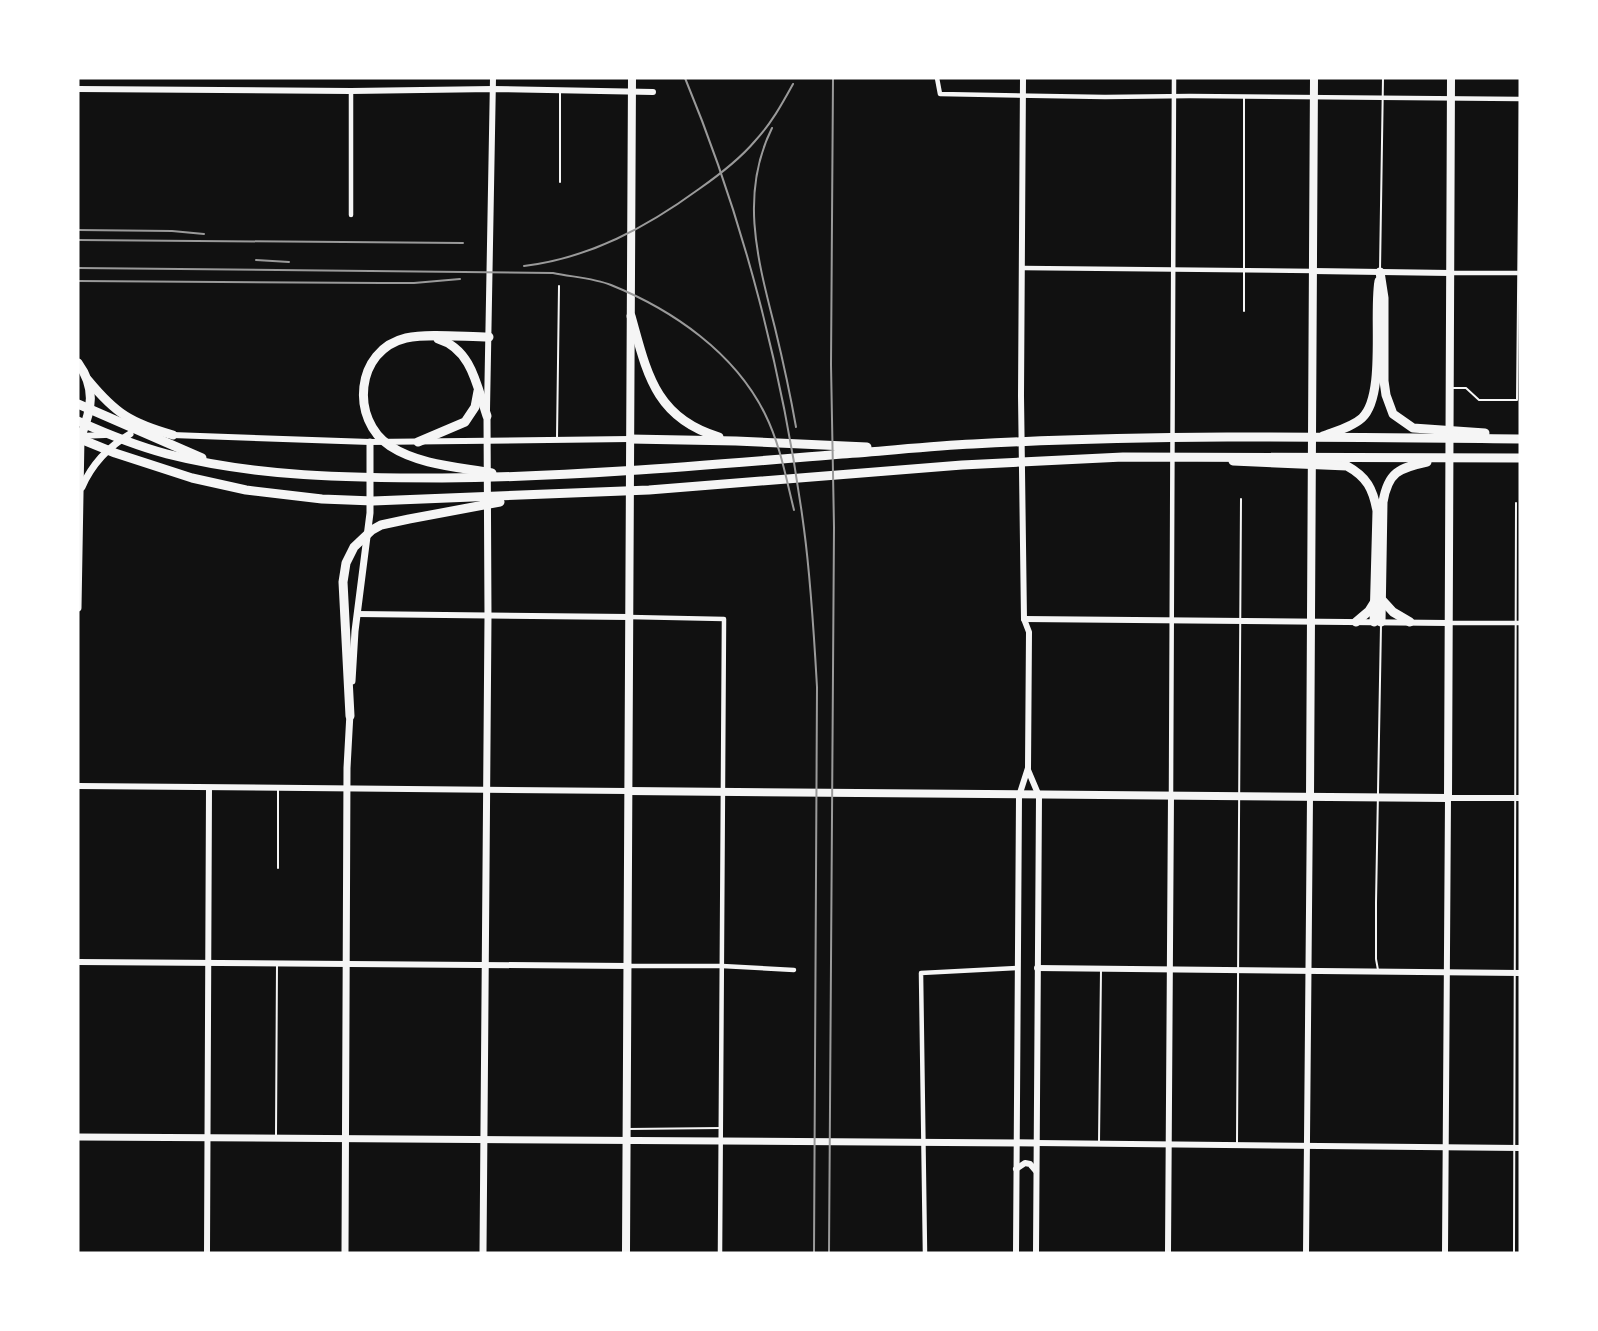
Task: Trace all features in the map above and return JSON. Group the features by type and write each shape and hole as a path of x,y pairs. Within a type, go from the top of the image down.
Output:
{"highway":[{"path":"1318,437 1349,426 1368,412 1375,391 1376,296 1380,272"},
{"path":"1380,272 1384,298 1386,395 1393,414 1412,433"},
{"path":"631,315 635,348 655,389 672,412 693,428 733,441"},
{"path":"428,337 445,341 460,350 468,360 487,416"},
{"path":"489,338 406,338 384,348 372,361 365,377 363,395 366,417 375,433 398,451 425,461 512,477"},
{"path":"79,364 88,381 107,404 122,416 147,428 173,435"},
{"path":"88,381 92,398 89,415 79,436 114,453 192,478 246,490 322,499 373,501 649,490 962,465 1123,457 1221,456 1233,462 1520,458"},
{"path":"418,442 465,422 475,406 478,389"},
{"path":"78,404 178,446 212,463"},
{"path":"78,421 141,446 212,463 287,475 372,478 512,477 641,470 971,444 1209,437 1347,438 1412,433 1520,438"},
{"path":"630,439 906,449"},
{"path":"1378,622 1383,502 1386,487 1395,473 1412,461"},
{"path":"1347,462 1369,483 1377,511 1379,601 1356,622"},
{"path":"350,716 343,582 346,563 354,547 364,536 381,525 433,513 532,496"},
{"path":"1379,601 1410,622"}],"main road":[{"path":"631,315 632,78"},
{"path":"1310,796 1314,78"},
{"path":"628,791 1448,798 1451,78"},
{"path":"626,1253 630,439 635,348"},
{"path":"483,1253 488,616 487,416"},
{"path":"81,490 99,458 115,442 130,434"},
{"path":"78,608 81,490 79,436"},
{"path":"345,1253 350,716 357,614 370,513 370,442"},
{"path":"78,1137 1036,1143"}],"street":[{"path":"487,416 493,78"},
{"path":"938,78 940,94 1520,99"},
{"path":"1016,1253 1019,796 1028,768 1029,632 1024,619 1021,396 1023,78"},
{"path":"1168,1253 1174,78"},
{"path":"78,89 351,91 493,89 653,92"},
{"path":"351,91 351,215"},
{"path":"1023,268 1519,273"},
{"path":"79,436 130,434 370,442 630,439"},
{"path":"357,614 724,619 720,1253"},
{"path":"1024,619 1519,623"},
{"path":"1028,768 1039,796 1036,1253"},
{"path":"78,786 628,791"},
{"path":"207,1253 209,788"},
{"path":"1306,1253 1310,796"},
{"path":"1445,1253 1448,798 1518,798"},
{"path":"78,962 722,966 794,970"},
{"path":"925,1253 921,973 1017,968"},
{"path":"1037,968 1517,973"},
{"path":"1036,1143 1516,1148"},
{"path":"1016,1169 1025,1163 1030,1164 1036,1171"}],"lane":[{"path":"1380,272 1383,78"},
{"path":"560,90 560,182"},
{"path":"1450,388 1466,388 1479,400 1517,400 1520,93"},
{"path":"1244,97 1244,311"},
{"path":"557,441 559,286"},
{"path":"1237,1146 1242,500"},
{"path":"1514,1253 1519,623 1516,503"},
{"path":"1378,622 1379,797 1376,937 1378,972"},
{"path":"278,789 278,868"},
{"path":"276,1138 277,962"},
{"path":"1099,1144 1101,970"},
{"path":"628,1129 721,1128"}],"railway":[{"path":"685,78 726,187 759,300 796,472 806,549 817,687 814,1253"},
{"path":"829,1253 834,527 831,365 833,78"},
{"path":"524,266 572,256 595,248 638,228 679,203 721,173 749,148 771,121 793,84"},
{"path":"772,128 762,153 756,178 755,228 763,278 796,427"},
{"path":"78,230 172,231 204,234"},
{"path":"78,240 463,243"},
{"path":"256,260 289,262"},
{"path":"78,268 553,273 604,283 634,295 679,321 700,336 737,372 765,414 775,437 794,510"},
{"path":"78,281 414,283 460,279"}]}
